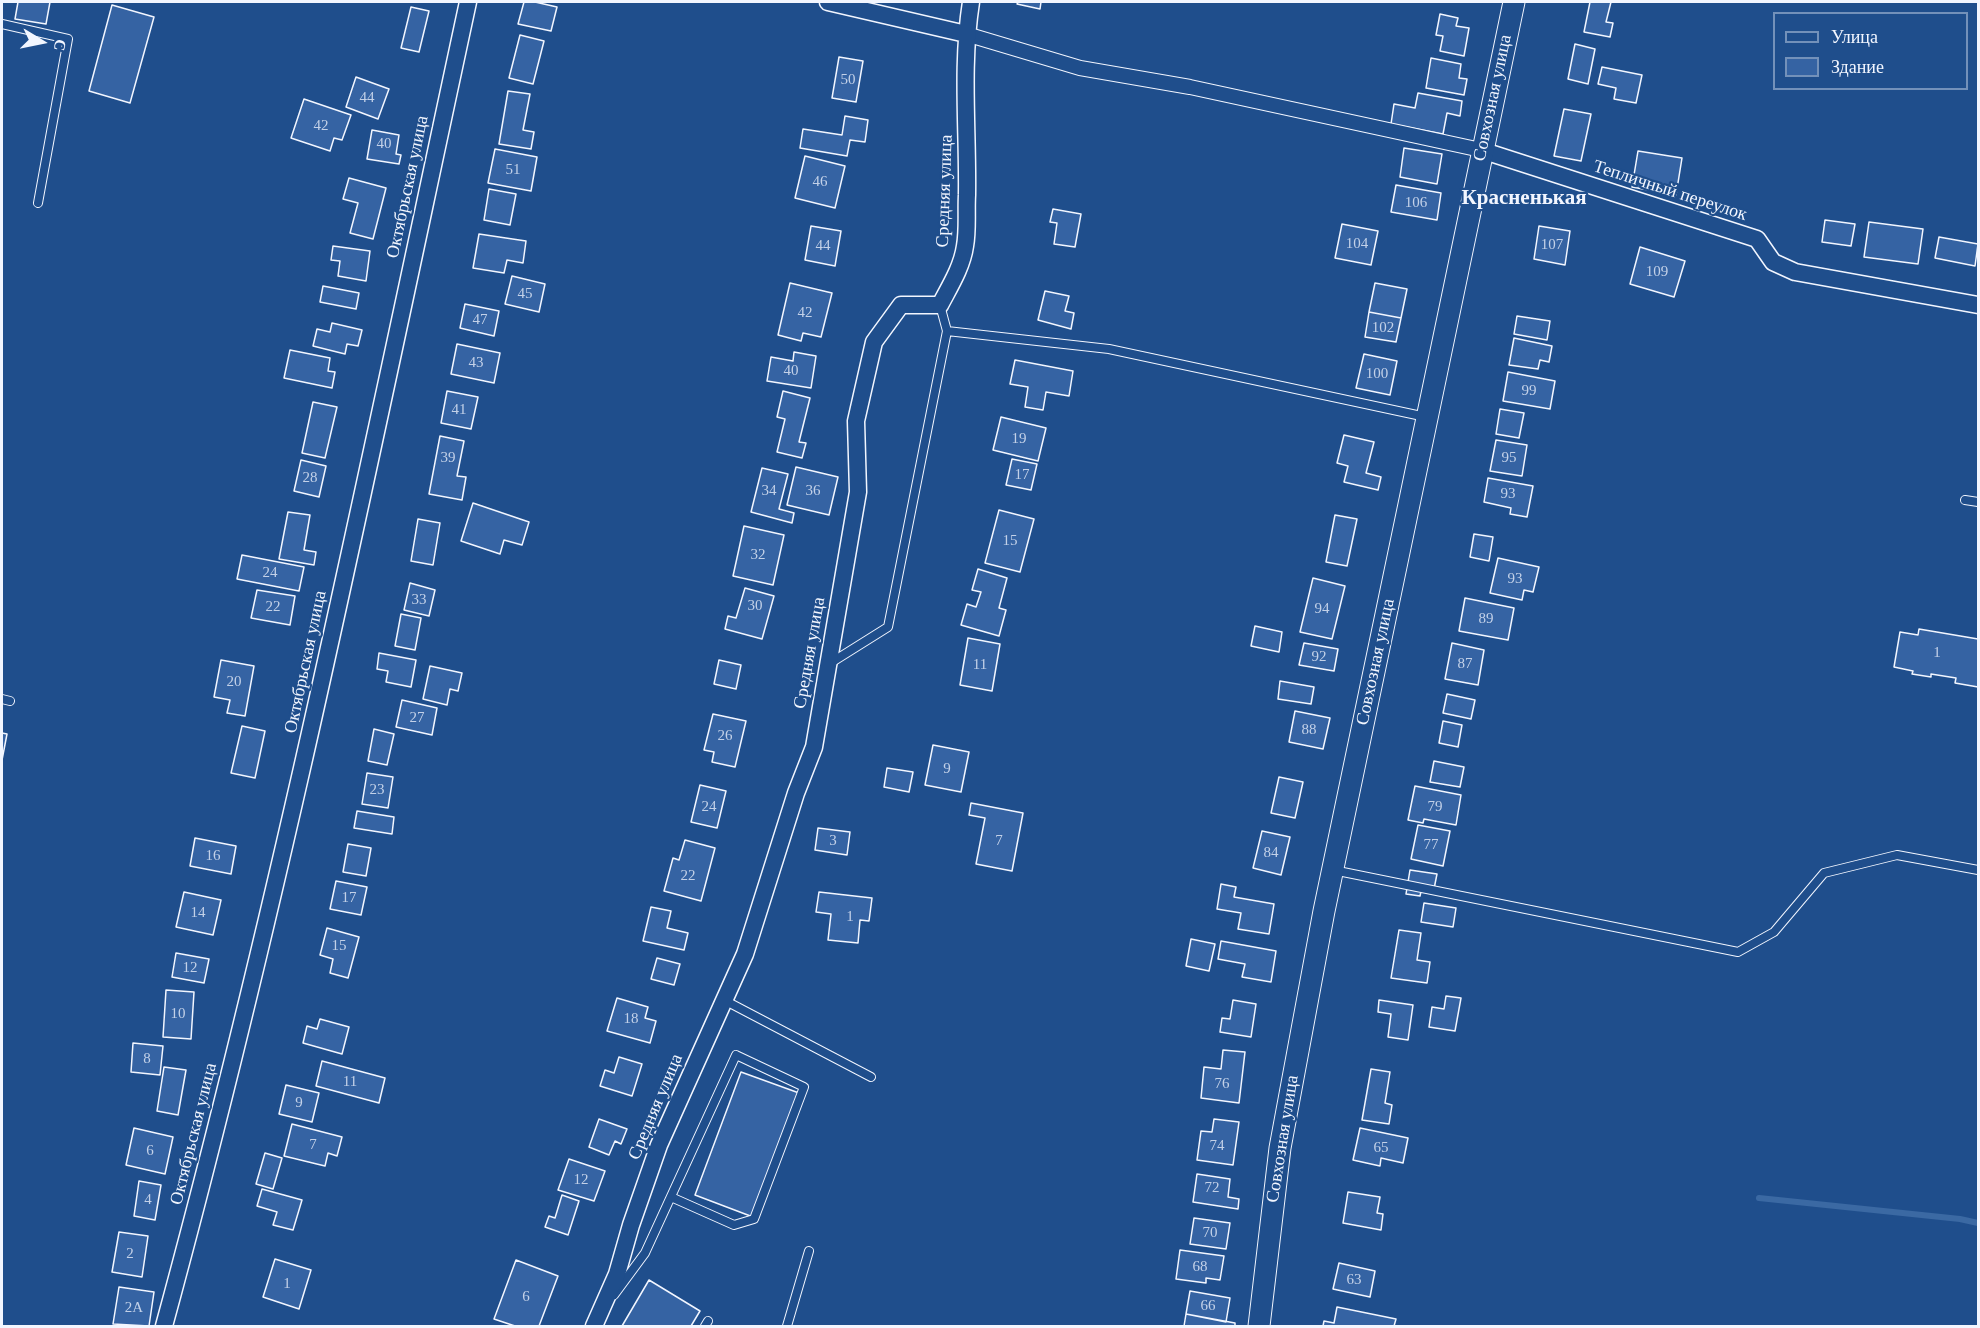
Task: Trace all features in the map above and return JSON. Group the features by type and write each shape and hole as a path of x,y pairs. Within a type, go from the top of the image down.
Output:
{"street":[{"name":"Октябрьская улица","path":"164,1326 201,1192 300,781 468,2"},
{"path":"828,2 966,34 1080,68 1190,87 1481,150"},
{"name":"Средняя улица","path":"597,1321 617,1274 631,1225 659,1145 745,954 796,793 814,747 858,492 856,421 874,342 901,305 940,305 958,269 966,245 968,150 965,93 966,34 971,2"},
{"name":"Совхозная улица","path":"1258,1326 1280,1148 1333,870 1481,150 1514,2"},
{"name":"Тепличный переулок","path":"1481,150 1757,239 1773,262 1795,272 1978,305"}],"lane":[{"path":"2,24 68,39 38,203"},
{"path":"828,664 888,627 947,331 940,305"},
{"path":"947,331 1108,349 1427,417"},
{"path":"1965,501 1978,502"},
{"path":"1333,870 1738,952 1774,932 1824,873 1898,855 1978,870"},
{"path":"724,999 871,1077"},
{"path":"597,1321 645,1253 736,1054 804,1087 754,1219 734,1225 671,1197"},
{"path":"787,1326 808,1251"}],"building":[{"path":"18,2 50,2 46,24 15,19"},
{"path":"524,2 557,7 551,31 518,24"},
{"path":"1018,2 1041,2 1040,9 1017,4"},
{"path":"1590,2 1611,2 1606,22 1613,23 1610,37 1584,32"},
{"path":"112,5 154,17 130,103 89,91"},
{"path":"411,7 429,11 419,52 401,48"},
{"path":"1440,14 1458,18 1456,26 1469,28 1464,56 1440,51 1443,36 1436,35"},
{"path":"520,35 544,41 533,84 509,78"},
{"path":"1575,44 1595,49 1588,84 1568,79"},
{"path":"839,57 863,61 856,102 832,98"},
{"path":"1431,58 1461,64 1459,78 1467,79 1464,95 1426,88"},
{"path":"1602,67 1642,75 1636,103 1614,99 1616,88 1598,84"},
{"path":"356,77 389,89 378,119 346,107"},
{"path":"508,91 530,94 523,130 534,132 531,149 499,144"},
{"path":"1418,93 1462,101 1460,116 1447,113 1443,134 1391,124 1394,104 1415,108"},
{"path":"304,99 351,115 342,140 334,138 330,151 291,138"},
{"path":"1564,109 1591,114 1581,161 1554,156"},
{"path":"845,116 868,120 865,142 850,140 847,156 800,148 803,129 842,135"},
{"path":"372,130 399,135 396,154 401,155 399,164 367,159"},
{"path":"1404,148 1442,154 1437,184 1400,177"},
{"path":"495,149 537,157 531,191 488,183"},
{"path":"1638,151 1682,158 1676,195 1632,187"},
{"path":"805,156 845,166 835,208 795,198"},
{"path":"349,178 386,188 373,239 350,233 358,203 343,199"},
{"path":"1396,185 1441,193 1437,220 1391,212"},
{"path":"489,189 516,194 510,225 484,220"},
{"path":"1053,209 1081,214 1075,247 1054,244 1057,223 1050,222"},
{"path":"1825,220 1855,224 1851,246 1822,242"},
{"path":"1869,222 1923,229 1918,264 1864,257"},
{"path":"1342,224 1378,231 1371,265 1335,258"},
{"path":"811,226 841,231 835,266 805,260"},
{"path":"1539,226 1570,231 1565,265 1534,259"},
{"path":"479,234 526,241 523,263 507,260 504,273 473,268"},
{"path":"1939,237 1978,244 1975,266 1935,258"},
{"path":"333,246 370,251 366,281 338,276 340,261 331,260"},
{"path":"1640,247 1685,261 1674,297 1630,284"},
{"path":"512,276 545,284 539,312 505,304"},
{"path":"790,283 832,293 821,337 803,333 801,341 778,335"},
{"path":"1375,283 1407,289 1401,318 1369,312"},
{"path":"323,286 359,293 356,309 320,302"},
{"path":"1045,291 1069,296 1065,311 1074,313 1071,329 1038,320"},
{"path":"465,304 499,311 494,336 460,328"},
{"path":"1369,312 1401,318 1396,342 1365,337"},
{"path":"1517,316 1550,321 1547,340 1514,334"},
{"path":"332,323 362,330 358,346 347,344 345,354 313,346 317,329 330,332"},
{"path":"1514,338 1552,346 1549,362 1540,360 1538,369 1509,365"},
{"path":"457,344 500,353 494,383 451,374"},
{"path":"290,350 330,358 328,371 335,372 332,388 284,378"},
{"path":"794,352 816,356 811,388 767,381 771,357 793,361"},
{"path":"1364,354 1397,361 1390,395 1356,388"},
{"path":"1015,360 1073,371 1069,396 1046,392 1043,410 1025,407 1028,387 1010,384"},
{"path":"1508,372 1555,381 1550,409 1503,401"},
{"path":"447,391 478,397 471,429 441,423"},
{"path":"783,391 810,398 799,442 806,443 802,458 777,452 785,419 777,417"},
{"path":"313,402 337,407 325,458 302,453"},
{"path":"1500,409 1524,413 1519,438 1496,434"},
{"path":"1001,417 1046,428 1038,461 993,450"},
{"path":"1344,435 1374,442 1366,473 1381,477 1378,490 1344,482 1348,466 1337,463"},
{"path":"440,436 464,441 457,476 466,477 462,500 429,494"},
{"path":"1496,440 1527,445 1522,476 1490,471"},
{"path":"1012,459 1037,464 1031,490 1006,485"},
{"path":"301,460 326,466 319,497 294,491"},
{"path":"796,467 838,477 829,515 787,505"},
{"path":"762,468 788,474 779,509 794,513 792,523 751,512"},
{"path":"1488,478 1533,486 1527,517 1510,514 1511,508 1484,502"},
{"path":"473,503 529,522 522,545 504,540 500,554 461,541"},
{"path":"999,510 1034,519 1020,572 985,563"},
{"path":"288,512 310,515 304,550 316,552 314,565 279,559"},
{"path":"1335,515 1357,519 1347,566 1326,562"},
{"path":"418,519 440,523 433,565 411,561"},
{"path":"744,526 784,535 773,585 733,576"},
{"path":"1474,534 1493,537 1489,561 1470,557"},
{"path":"242,555 304,567 299,591 237,579"},
{"path":"1498,558 1539,567 1533,592 1524,590 1522,600 1490,593"},
{"path":"978,569 1007,578 999,608 1006,610 999,636 961,625 967,604 976,607 981,592 972,590"},
{"path":"1313,578 1345,586 1332,639 1300,632"},
{"path":"410,583 435,590 429,616 404,610"},
{"path":"745,588 774,596 762,639 725,629 728,616 736,618"},
{"path":"257,590 295,596 290,625 251,618"},
{"path":"1465,598 1514,608 1508,640 1459,631"},
{"path":"401,614 421,618 415,650 395,646"},
{"path":"1255,626 1282,632 1279,652 1251,646"},
{"path":"1919,629 1978,639 1978,687 1955,683 1956,678 1912,674 1913,671 1894,667 1900,632 1918,635"},
{"path":"968,638 1000,644 992,691 960,685"},
{"path":"1304,643 1338,649 1334,671 1299,665"},
{"path":"1452,643 1484,650 1478,685 1445,679"},
{"path":"379,653 416,660 411,687 386,682 388,671 377,669"},
{"path":"221,660 254,666 245,716 227,713 230,700 214,697"},
{"path":"719,660 741,665 736,689 714,684"},
{"path":"430,666 462,673 458,691 450,689 447,705 423,699"},
{"path":"1280,681 1314,687 1311,704 1278,699"},
{"path":"1447,694 1475,700 1471,719 1443,713"},
{"path":"402,700 437,708 432,735 396,727"},
{"path":"1295,711 1330,718 1323,749 1289,742"},
{"path":"713,714 746,721 735,767 712,762 714,752 704,750"},
{"path":"1443,721 1462,725 1458,747 1439,743"},
{"path":"242,726 265,731 255,778 231,773"},
{"path":"374,729 394,734 387,765 368,761"},
{"path":"2,733 7,734 2,760"},
{"path":"933,745 969,752 961,792 925,785"},
{"path":"1434,761 1464,767 1460,787 1430,782"},
{"path":"887,768 913,772 909,792 884,787"},
{"path":"367,773 393,777 388,808 362,804"},
{"path":"1279,777 1303,782 1295,818 1271,813"},
{"path":"700,785 726,791 717,828 691,822"},
{"path":"1415,786 1461,795 1456,825 1424,819 1423,823 1408,820"},
{"path":"971,803 1023,813 1012,871 976,864 985,818 969,815"},
{"path":"357,811 394,817 392,834 354,828"},
{"path":"1418,825 1450,831 1443,866 1411,859"},
{"path":"818,828 850,832 847,855 815,850"},
{"path":"1262,831 1290,837 1281,875 1253,868"},
{"path":"195,838 236,846 231,874 190,866"},
{"path":"685,840 715,848 701,901 664,891 673,858 679,860"},
{"path":"348,844 371,848 366,876 343,872"},
{"path":"1410,870 1437,874 1434,889 1422,887 1420,896 1406,894"},
{"path":"336,881 367,887 361,915 330,909"},
{"path":"1221,884 1236,887 1234,897 1274,904 1269,934 1238,929 1241,913 1217,909"},
{"path":"184,892 221,900 213,935 176,927"},
{"path":"819,892 872,898 869,921 860,920 858,943 828,940 831,914 816,912"},
{"path":"1424,903 1456,908 1453,927 1421,922"},
{"path":"651,907 671,911 667,928 688,933 684,950 643,941"},
{"path":"327,928 359,937 348,978 330,973 333,959 320,955"},
{"path":"1399,930 1421,933 1417,960 1430,962 1427,983 1391,978"},
{"path":"1191,939 1215,944 1209,971 1186,966"},
{"path":"1221,941 1276,951 1271,982 1242,977 1245,964 1218,959"},
{"path":"176,953 209,959 204,983 172,977"},
{"path":"657,958 680,964 674,985 651,979"},
{"path":"166,990 194,992 191,1039 163,1037"},
{"path":"1446,996 1461,998 1455,1031 1429,1027 1432,1007 1444,1009"},
{"path":"617,998 648,1007 645,1018 656,1021 650,1043 607,1031"},
{"path":"1233,1000 1256,1004 1251,1037 1220,1032 1222,1018 1230,1019"},
{"path":"1379,1000 1413,1005 1408,1040 1388,1037 1391,1014 1378,1012"},
{"path":"320,1019 349,1027 342,1054 303,1043 307,1026 317,1029"},
{"path":"133,1043 163,1046 160,1075 131,1072"},
{"path":"1223,1050 1245,1052 1239,1103 1201,1098 1204,1067 1221,1069"},
{"path":"619,1057 642,1064 632,1096 600,1086 605,1070 614,1073"},
{"path":"322,1061 385,1078 379,1103 316,1086"},
{"path":"164,1067 186,1070 178,1115 157,1111"},
{"path":"1371,1069 1390,1072 1385,1103 1392,1105 1389,1124 1362,1120"},
{"path":"741,1072 799,1093 753,1217 695,1195"},
{"path":"286,1085 319,1093 312,1122 279,1114"},
{"path":"599,1119 627,1129 621,1144 615,1141 609,1155 589,1147"},
{"path":"1214,1119 1239,1122 1233,1165 1197,1160 1201,1131 1212,1132"},
{"path":"292,1124 342,1137 337,1156 328,1153 325,1166 284,1156"},
{"path":"134,1128 173,1137 165,1174 126,1165"},
{"path":"1360,1128 1408,1138 1403,1163 1381,1158 1380,1166 1353,1160"},
{"path":"265,1153 282,1158 273,1189 256,1184"},
{"path":"569,1159 605,1171 594,1201 558,1190"},
{"path":"1197,1174 1230,1179 1228,1197 1239,1199 1238,1209 1193,1202"},
{"path":"139,1181 161,1185 155,1220 134,1216"},
{"path":"262,1189 302,1200 293,1230 273,1225 277,1212 257,1206"},
{"path":"1348,1192 1380,1197 1377,1213 1383,1214 1381,1230 1343,1223"},
{"path":"562,1195 579,1201 568,1235 545,1227 549,1216 555,1218"},
{"path":"1194,1218 1230,1223 1226,1249 1190,1244"},
{"path":"119,1232 148,1236 142,1277 112,1272"},
{"path":"1180,1250 1224,1256 1220,1280 1206,1278 1206,1283 1176,1279"},
{"path":"275,1259 311,1270 299,1309 263,1297"},
{"path":"516,1260 558,1276 539,1326 515,1326 494,1319"},
{"path":"1339,1263 1375,1271 1370,1297 1333,1289"},
{"path":"649,1280 700,1311 691,1326 622,1326"},
{"path":"119,1287 154,1292 149,1326 113,1324"},
{"path":"1190,1291 1230,1298 1226,1322 1186,1314"},
{"path":"1337,1307 1396,1319 1394,1326 1323,1326 1324,1321 1334,1323"},
{"path":"1186,1314 1235,1323 1235,1326 1184,1326"}],"waterway":[{"path":"1759,1198 1960,1219 1978,1223"}],"district":[{"name":"Красненькая","path":"1524,199"}]}
